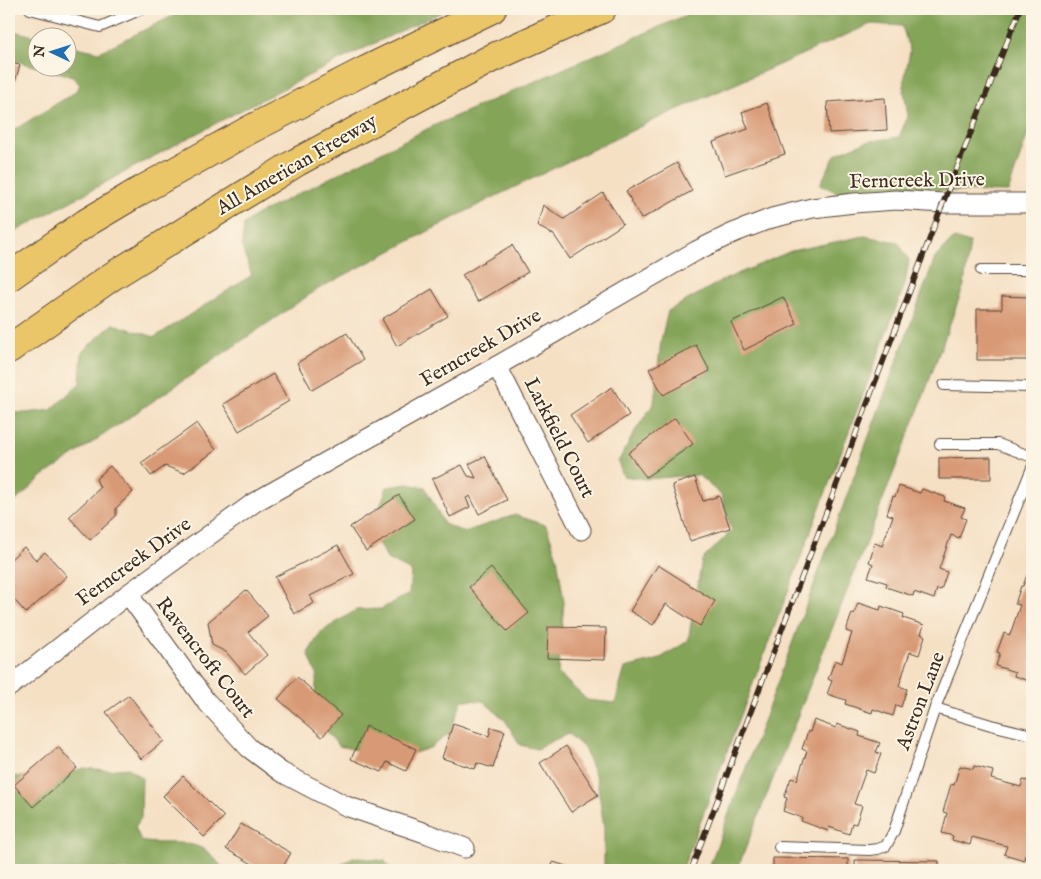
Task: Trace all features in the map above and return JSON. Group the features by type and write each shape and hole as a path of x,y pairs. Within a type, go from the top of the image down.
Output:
{"highway":[{"path":"9,277 86,223 251,129 492,9"},
{"name":"All American Freeway","path":"9,349 111,277 297,162 492,58 602,9"}],"street":[{"name":"Ferncreek Drive","path":"9,687 128,594 255,502 497,366 696,251 733,233 772,218 812,208 854,203 896,200 943,203 1032,203"},
{"name":"Larkfield Court","path":"497,366 581,530"},
{"name":"Ravencroft Court","path":"128,594 205,700 249,748 280,772 346,806 465,848"}],"lane":[{"path":"30,9 44,10 100,27 142,9"},
{"path":"981,270 1032,270"},
{"path":"944,385 1032,387"},
{"path":"940,444 998,444 1032,457"},
{"name":"Astron Lane","path":"779,847 868,850 886,846 894,831 935,708 1032,468"},
{"path":"935,708 1032,735"}],"green space":[{"path":"187,9 449,9 282,89 172,146 9,235 9,133 74,93 80,85 75,78 78,78 78,47 99,52"},
{"path":"700,9 1032,9 1032,122 1008,192 948,191 907,187 873,188 842,195 820,184 836,154 865,142 899,137 908,116 903,86 910,51 902,26 871,24 654,120 488,200 318,289 43,476 9,507 9,412 25,413 51,410 80,383 82,352 113,324 155,337 252,275 242,247 244,224 256,215 433,126"},
{"path":"9,30 28,34 28,64 9,59"},
{"path":"864,236 898,242 909,260 905,284 682,870 604,870 604,828 597,780 584,748 569,734 537,749 520,745 505,720 483,701 462,700 450,733 430,748 402,757 378,755 339,746 320,724 314,705 317,675 308,653 321,632 356,610 381,609 409,594 411,571 387,559 371,531 387,487 407,484 425,487 444,524 464,532 515,515 546,525 557,557 564,602 558,673 587,700 615,703 625,668 657,660 688,641 702,560 732,530 721,495 698,475 645,479 623,476 618,462 635,431 654,403 661,340 668,311 721,281 791,251"},
{"path":"954,238 970,243 964,285 921,403 739,865 741,870 708,870 935,258"},
{"path":"84,768 105,770 128,768 142,778 141,818 135,827 141,841 181,843 197,846 210,854 225,870 9,870 9,776 49,778"},
{"path":"353,857 385,861 391,870 304,870 338,866"}],"building":[{"path":"9,63 20,65 15,82 9,80"},
{"path":"885,98 887,130 829,133 827,102"},
{"path":"767,103 785,154 725,175 713,142 748,129 742,112"},
{"path":"677,163 692,191 641,219 626,191"},
{"path":"603,193 623,224 570,259 554,235 537,226 543,205 564,219"},
{"path":"512,245 528,272 478,302 462,275"},
{"path":"432,289 448,316 397,346 382,319"},
{"path":"1002,296 1029,297 1029,309 1032,309 1032,360 977,360 977,309 1002,309"},
{"path":"783,297 797,324 744,350 731,322"},
{"path":"347,333 363,360 312,390 297,363"},
{"path":"696,345 710,371 663,395 649,369"},
{"path":"273,374 289,401 239,431 223,404"},
{"path":"612,387 629,415 588,443 570,415"},
{"path":"675,418 693,444 646,477 628,453"},
{"path":"197,423 216,450 184,473 165,466 151,476 141,463"},
{"path":"485,456 507,500 479,514 470,496 466,498 470,507 450,517 432,479 462,465 468,476 476,478 469,464"},
{"path":"991,457 991,479 939,479 939,458"},
{"path":"110,466 133,492 116,508 116,516 90,540 69,517 100,488 96,479"},
{"path":"695,477 703,501 719,496 730,528 690,541 672,485"},
{"path":"899,486 920,493 922,489 945,497 944,501 965,508 961,517 966,519 959,538 951,535 939,569 947,572 941,590 937,589 934,599 914,592 913,596 886,587 887,583 868,577 873,564 869,562 875,543 882,546 893,516 887,514 893,496 895,497"},
{"path":"399,495 415,519 366,551 350,527"},
{"path":"338,545 354,574 310,596 314,603 294,614 275,577"},
{"path":"24,547 36,560 45,552 67,576 26,613 9,594 9,561"},
{"path":"658,565 715,601 700,626 666,604 653,625 630,611"},
{"path":"491,568 529,613 507,631 469,587"},
{"path":"1027,575 1032,577 1032,682 1014,676 1015,672 996,666 1000,653 997,652 1004,633 1010,635 1020,605 1015,604"},
{"path":"246,590 268,616 248,632 267,655 245,674 226,652 212,645 208,622"},
{"path":"858,603 880,610 881,606 904,614 903,618 924,625 921,634 925,636 919,655 910,652 899,686 907,689 901,707 896,705 893,716 873,709 872,713 845,704 846,700 827,694 832,681 828,679 835,660 842,663 852,633 846,631 852,613 854,614"},
{"path":"548,627 606,628 605,660 547,658"},
{"path":"297,677 341,715 322,737 278,699"},
{"path":"129,695 164,741 141,759 106,712"},
{"path":"814,720 836,728 837,724 860,732 859,736 880,743 876,752 881,754 874,773 866,770 854,804 862,806 856,824 852,823 849,834 829,827 828,831 801,821 802,818 783,811 787,798 784,797 791,778 797,780 807,751 802,749"},
{"path":"453,724 489,736 491,727 505,731 493,768 477,763 475,769 442,758"},
{"path":"366,726 416,749 406,771 387,762 382,772 351,759"},
{"path":"566,746 598,795 571,812 540,763"},
{"path":"58,747 77,768 33,807 14,785"},
{"path":"960,766 973,769 974,766 993,771 991,779 1021,787 1023,780 1032,782 1032,857 1025,855 1024,860 1004,854 1007,846 972,837 970,845 952,840 953,836 942,833 947,813 943,812 951,784 954,785"},
{"path":"183,776 224,817 204,837 163,796"},
{"path":"241,824 291,853 281,870 263,870 226,849"},
{"path":"773,858 848,859 848,870 773,870"},
{"path":"855,860 939,861 939,870 855,870"},
{"path":"553,862 579,870 551,870"}],"railway":[{"path":"691,870 943,203 1020,9"}]}
